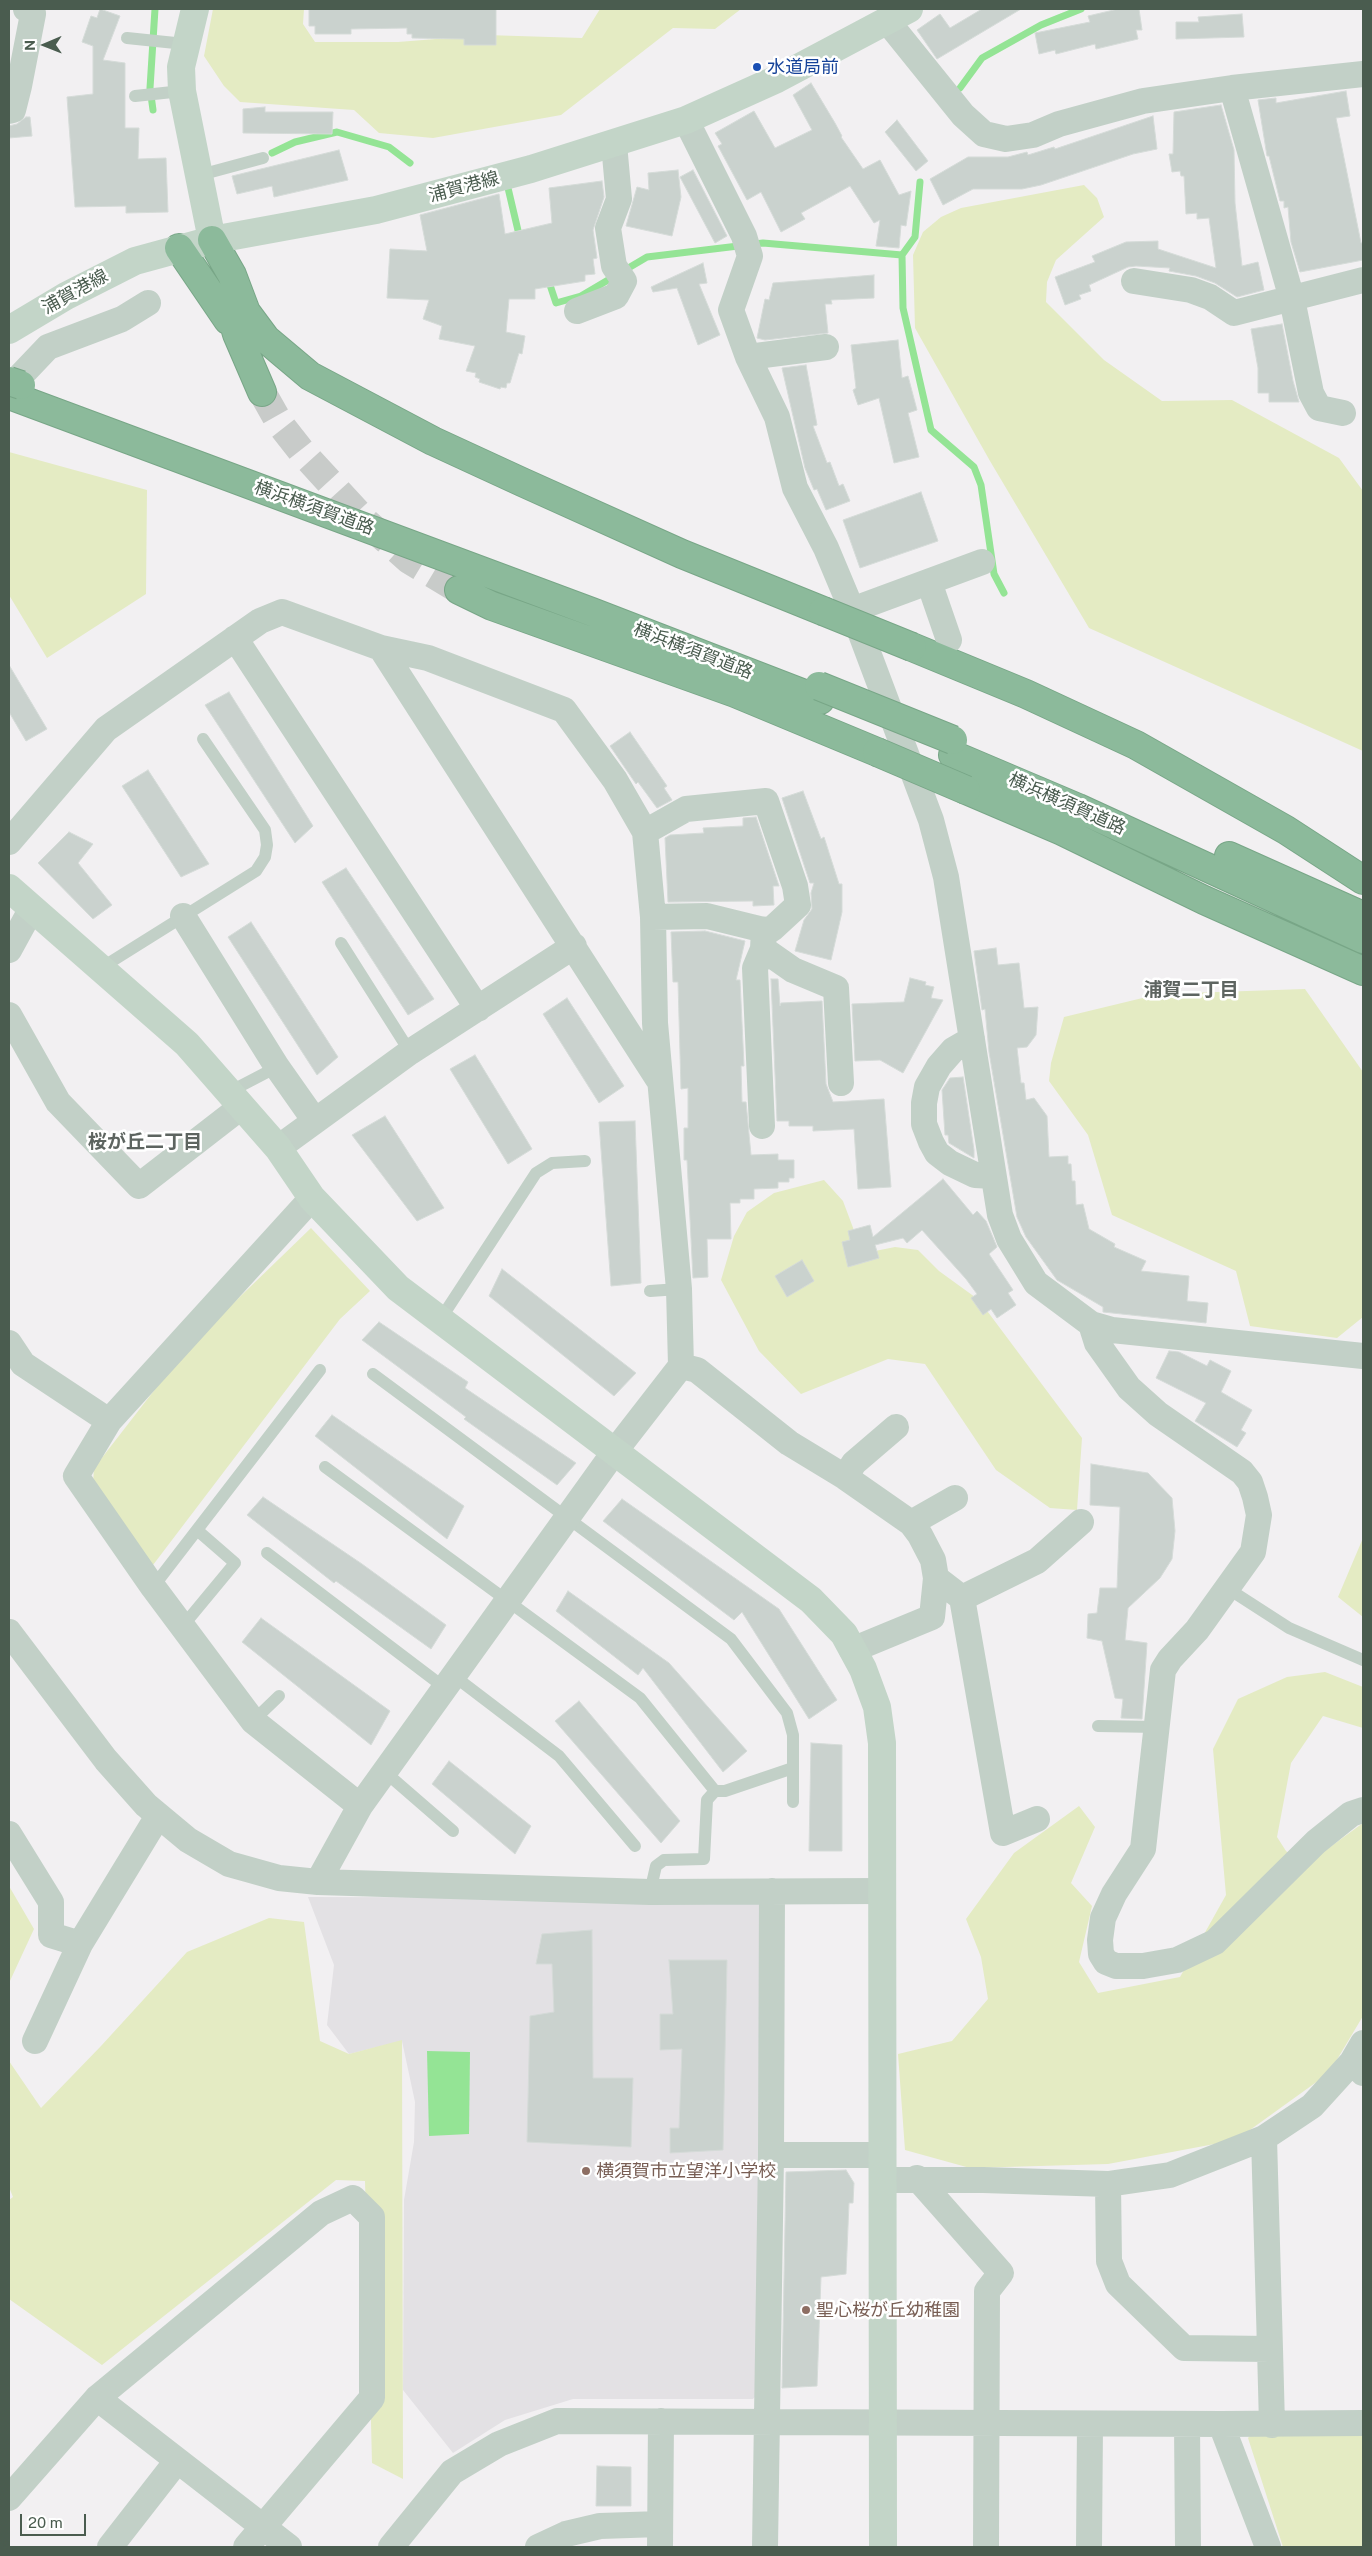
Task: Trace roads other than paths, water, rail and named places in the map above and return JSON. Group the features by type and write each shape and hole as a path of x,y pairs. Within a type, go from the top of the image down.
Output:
{"highway":[{"path":"212,240 220,276 237,334 262,392"},
{"path":"212,240 232,275 246,312 266,340 310,376 433,440 682,554 1026,694 1136,745 1286,830 1363,880"},
{"path":"179,248 237,334"},
{"name":"横浜横須賀道路","path":"12,389 596,600 953,748 1228,855 1363,916"},
{"path":"459,590 492,606 712,684 877,752 1062,831 1204,900 1363,971"},
{"name":"横浜横須賀道路","path":"953,748 1078,808 1363,939"}],"street":[{"path":"9,111 13,110 19,86 33,14 26,9"},
{"path":"194,9 181,67 182,91 212,240"},
{"path":"899,15 964,115 984,134 1006,139 1033,135 1059,124 1143,101 1232,88 1363,74"},
{"name":"浦賀港線","path":"9,330 66,296 135,261 212,240 376,210 614,144 686,120 777,79 899,15"},
{"path":"1232,88 1292,299 1311,393 1319,408 1343,414"},
{"path":"686,120 747,246 731,310 748,357 777,417 795,488 826,548 852,610 931,820 946,877 1000,1215 1009,1239 1021,1262 1036,1283 1092,1324 1131,1332 1363,1356"},
{"path":"577,312 616,296 619,274 608,228 619,199 614,144"},
{"path":"1134,281 1191,290 1210,297 1234,313 1363,280"},
{"path":"12,389 48,347 122,319 148,303"},
{"path":"748,357 826,347"},
{"path":"852,610 982,562"},
{"path":"929,582 949,640"},
{"path":"9,842 106,729 234,638 260,621 282,612 381,648 428,658 564,710 615,780 645,832 653,917 655,1023 679,1289 681,1366 615,1451 360,1806 318,1882"},
{"path":"234,638 478,1009"},
{"path":"381,648 574,946 662,1086"},
{"path":"645,832 686,809 766,802 795,886 798,905 772,929 764,940 755,968 762,1126"},
{"path":"9,888 187,1044 278,1148 312,1198 398,1288 811,1600 844,1634 864,1669 877,1707 882,1743 882,2167 885,2422 883,2547"},
{"path":"9,950 32,908"},
{"path":"183,916 277,1067 315,1121"},
{"path":"653,917 707,916 764,940 793,970 836,988 841,1083"},
{"path":"278,1148 410,1052 574,946"},
{"path":"9,1015 58,1102 139,1186 235,1099"},
{"path":"972,1039 953,1050 938,1066 927,1087 924,1103 924,1124 931,1142 938,1152 950,1163 975,1175 993,1176"},
{"path":"312,1198 109,1421 76,1476 153,1588 253,1721 360,1806"},
{"path":"1092,1324 1097,1343 1129,1388 1158,1414 1242,1472 1250,1482 1259,1514 1253,1552 1197,1630 1170,1659 1163,1670 1143,1849 1114,1894 1103,1918 1100,1940 1101,1954 1106,1962 1116,1966 1143,1966 1177,1960 1215,1942 1316,1842 1350,1814 1363,1810"},
{"path":"9,1343 23,1364 109,1421"},
{"path":"681,1366 697,1370 789,1443 845,1477 911,1523 933,1560 936,1578 932,1617 852,1650"},
{"path":"845,1477 854,1462 896,1428"},
{"path":"911,1523 955,1498"},
{"path":"962,1598 1037,1561 1081,1522"},
{"path":"936,1578 962,1598 1003,1833 1037,1819"},
{"path":"13,1647 106,1760 158,1816 188,1840 230,1864 279,1878 318,1882 650,1892 882,1892"},
{"path":"35,2041 80,1944 158,1816"},
{"path":"9,1834 50,1902 51,1935 80,1944"},
{"path":"766,2547 772,1891"},
{"path":"770,2155 882,2167 917,2178 1108,2184 1170,2175 1264,2138 1312,2106 1359,2060"},
{"path":"1264,2138 1272,2425"},
{"path":"917,2178 1001,2273 987,2291 986,2547"},
{"path":"1108,2184 1108,2262 1118,2284 1184,2348 1270,2349"},
{"path":"9,2498 97,2398 321,2213 352,2198 372,2217 372,2398 246,2547"},
{"path":"97,2398 289,2547"},
{"path":"538,2547 566,2534 600,2526 660,2536 661,2421"},
{"path":"391,2547 452,2472 499,2444 557,2422 1272,2425 1363,2422"},
{"path":"1088,2547 1090,2424"},
{"path":"1187,2424 1188,2547"},
{"path":"1221,2424 1268,2547"},
{"path":"110,2547 177,2461"}],"lane":[{"path":"127,38 185,44"},
{"path":"136,96 182,91"},
{"path":"200,175 263,158"},
{"path":"101,968 256,871 265,857 267,845 265,830 203,739"},
{"path":"340,943 410,1052"},
{"path":"235,1099 277,1067"},
{"path":"440,1320 536,1173 552,1163 585,1161"},
{"path":"650,1291 679,1289"},
{"path":"153,1588 320,1370"},
{"path":"373,1374 731,1639 787,1713 793,1735 793,1802"},
{"path":"325,1467 640,1698 715,1791"},
{"path":"182,1627 234,1562 197,1530"},
{"path":"267,1553 559,1756 635,1846"},
{"path":"1227,1588 1289,1628 1363,1660"},
{"path":"253,1721 279,1696"},
{"path":"1098,1726 1157,1727"},
{"path":"650,1892 656,1866 664,1860 704,1859 707,1800 715,1791 725,1791 793,1768"},
{"path":"385,1772 453,1830"}],"waterway":[{"path":"153,110 150,88 155,9"},
{"path":"960,88 982,58 1041,25 1081,9"},
{"path":"272,153 295,142 337,132 389,147 410,163"},
{"path":"920,182 915,237 902,255 903,308 931,430 974,467 981,485 994,574 1004,593"},
{"path":"508,188 520,239"},
{"path":"548,279 556,303 581,296 647,257 763,243 902,255"}],"tunnel":[{"path":"262,392 280,424 302,452 366,522 409,560 459,590"}],"place":[{"name":"水道局前","path":"757,67"},
{"name":"横須賀市立望洋小学校","path":"586,2171"},
{"name":"聖心桜が丘幼稚園","path":"806,2310"}],"district":[{"name":"浦賀二丁目","path":"1191,990"},
{"name":"桜が丘二丁目","path":"145,1142"}]}
